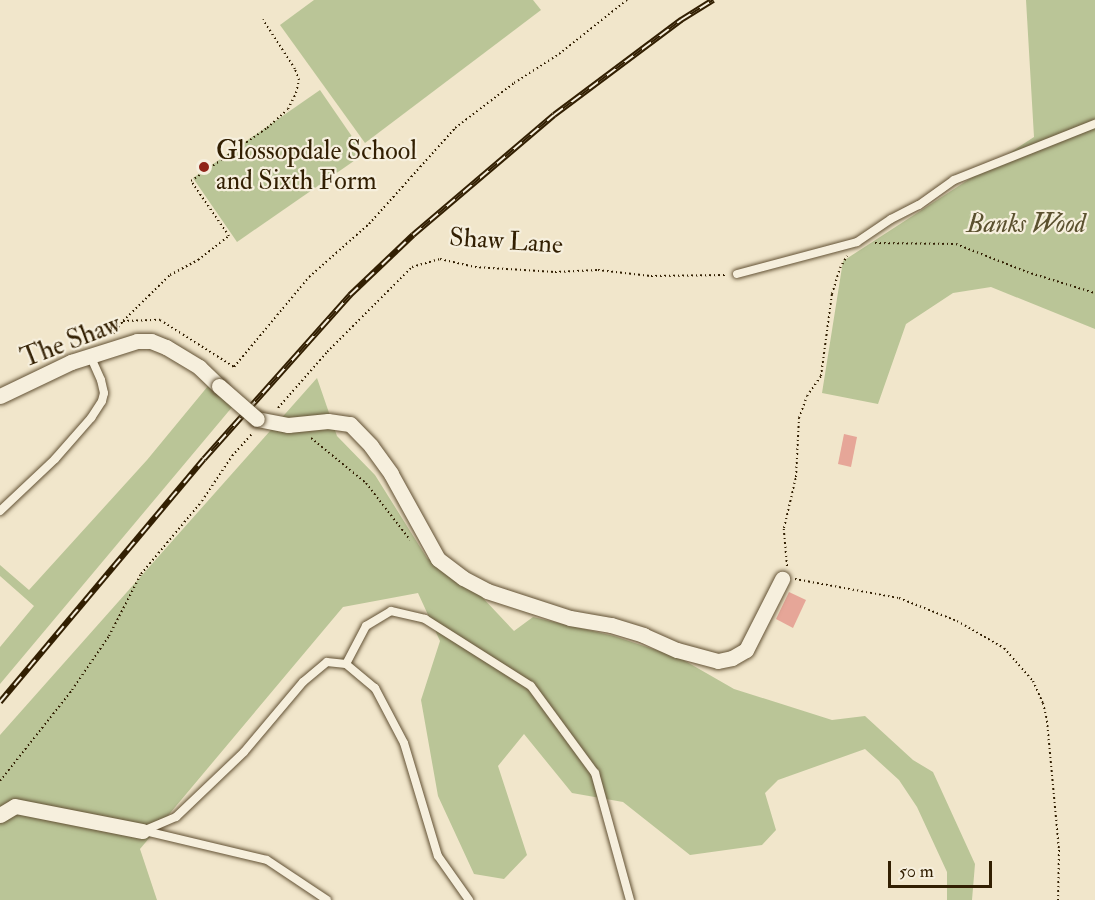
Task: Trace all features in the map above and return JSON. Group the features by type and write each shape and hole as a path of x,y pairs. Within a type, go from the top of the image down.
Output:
{"street":[{"name":"The Shaw","path":"0,396 94,354 137,341 151,341 182,356 261,420"},
{"path":"261,420 288,425 335,422 350,424 391,474 438,558 464,578 487,591 570,618 611,625 644,634 677,650 718,661 732,658 746,650 782,579"},
{"path":"0,815 15,806 143,831"}],"lane":[{"path":"737,274 857,242 891,219 919,205 954,180 1095,124"},
{"path":"0,511 55,459 91,418 102,400 104,393 94,354"},
{"path":"346,664 366,626 391,611 425,619 531,686 595,773 630,900"},
{"path":"143,831 176,817 244,752 303,682 327,662 346,664 375,688 404,743 438,856 469,900"},
{"path":"143,831 267,860 327,900"}],"path":[{"path":"123,321 160,320 234,367 309,277 369,224 455,128 514,83 559,54 627,0"},
{"path":"94,354 123,321 170,275 198,260 229,236 191,181 267,128 288,109 296,93 299,80 295,69 263,20"},
{"path":"1058,900 1059,850 1047,721 1043,703 1033,681 1004,648 957,621 899,598 809,580 782,579 788,564 784,528 796,477 800,418 807,396 821,376 832,294 840,268 857,242 956,244 1028,272 1095,292"},
{"name":"Shaw Lane","path":"0,781 72,690 109,636 141,574 202,501 232,456 261,420 412,267 441,259 475,267 555,272 598,270 651,276 737,274"},
{"path":"308,424 308,435 312,440 352,469 366,483 393,514 409,540 426,538"}],"green space":[{"path":"314,0 533,0 541,10 365,143 280,25"},
{"name":"Banks Wood","path":"1026,0 1095,0 1095,329 991,287 953,293 906,324 878,404 822,393 843,261 1034,137"},
{"path":"320,90 364,154 237,242 193,178"},
{"path":"317,378 337,436 375,475 427,558 482,597 514,631 533,617 614,636 680,658 734,689 832,720 865,716 913,760 933,772 975,864 972,900 947,900 947,872 917,807 899,780 865,749 778,780 765,793 776,830 762,845 690,855 623,802 572,793 524,734 498,766 527,855 504,879 474,874 438,796 421,700 440,641 418,593 343,607 140,849 157,900 0,900 0,735"},
{"path":"208,386 233,406 0,684 0,647 34,606 0,576 0,565 29,590 147,460"}],"building":[{"path":"844,434 857,437 851,467 838,464"},
{"path":"789,592 806,600 793,628 776,619"}],"railway":[{"path":"0,702 204,459 350,295 413,235 554,115 681,20 713,0"}],"place":[{"name":"Glossopdale School and Sixth Form","path":"204,167"}]}
